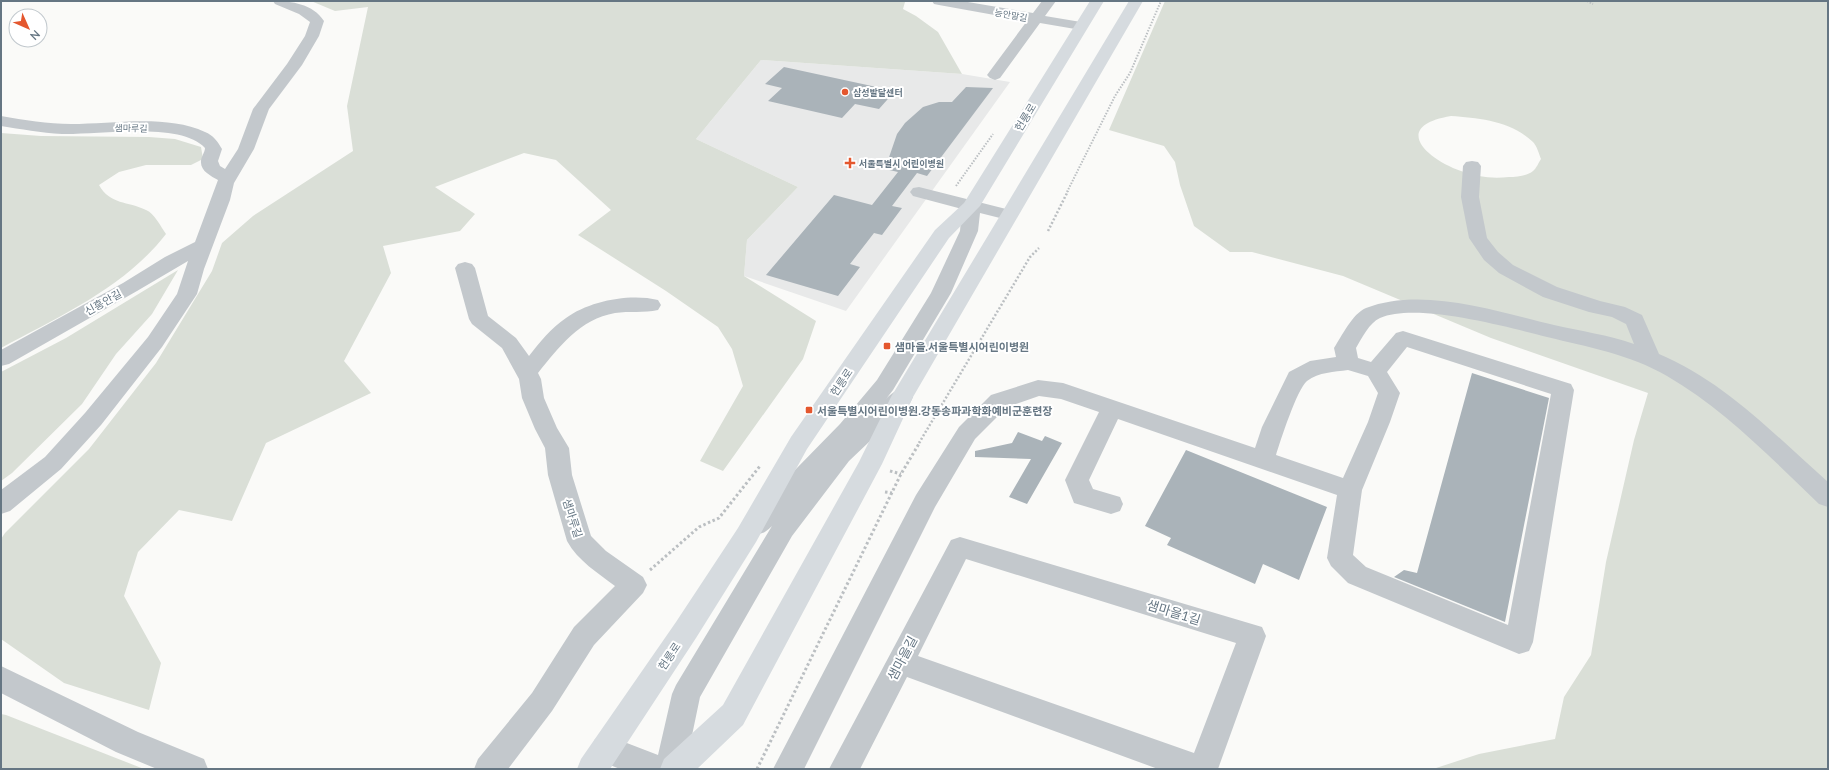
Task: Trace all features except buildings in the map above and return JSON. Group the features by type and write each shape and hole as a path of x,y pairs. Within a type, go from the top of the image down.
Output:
{"main road":[{"name":"헌릉로","path":"599,759 747,535 808,430 942,234 971,206 1097,1"},
{"path":"675,769 733,715 870,464 902,397 1008,215 1136,1"}],"street":[{"path":"1,504 53,463 93,419 155,342 187,294 194,269 221,200 225,183 246,149 260,110 294,66 316,27 317,21 312,16 302,9 280,1"},
{"name":"능안말길","path":"940,1 1034,19 1081,26"},
{"path":"1034,19 1049,1"},
{"name":"능안말길","path":"995,75 1034,19"},
{"name":"샘마루길","path":"1,121 40,127 69,129 110,127 169,128 191,131 200,135 214,149 209,161 212,169 228,178"},
{"path":"1472,166 1470,197 1478,238 1491,256 1506,269 1550,292 1596,307 1618,312 1635,320 1650,359"},
{"path":"919,192 1008,215"},
{"path":"747,535 848,430 885,385 941,293 969,231 971,206"},
{"name":"신흥안길","path":"1,359 130,287 172,261 204,245"},
{"name":"샘마루길","path":"465,268 479,319 509,343 521,361 530,379 533,398 543,423 557,448 560,475 580,541 597,559 634,585"},
{"path":"527,372 564,330 583,315 610,307 632,304 651,305"},
{"path":"1348,364 1345,348 1356,331 1371,313 1394,307 1436,308 1473,314 1620,347 1681,374 1708,392 1742,418 1828,497"},
{"path":"1263,460 1273,427 1297,377 1318,366 1348,364 1376,371 1389,393 1379,422 1350,490 1340,558 1357,576 1519,642 1563,390 1403,338 1376,371"},
{"path":"788,769 925,502 967,433 999,401 1038,388 1063,391 1350,490"},
{"path":"670,769 686,694 783,529 802,502 841,456 902,397"},
{"path":"1111,504 1083,496 1077,480 1112,408"},
{"name":"샘마을길","path":"844,769 960,547"},
{"name":"샘마을1길","path":"960,547 1252,636 1203,769"},
{"path":"489,769 542,702 584,636 634,585"},
{"path":"900,662 1198,769"},
{"path":"1,679 127,742 193,769"},
{"path":"599,759 657,769"}],"path":[{"path":"1048,231 1115,96 1130,73 1161,1"},
{"path":"1588,1 1593,4"},
{"path":"757,769 901,474 1030,257 1039,248"},
{"path":"885,492 892,493"},
{"path":"634,585 699,527"}],"shaded area":[{"path":"311,1 900,1 905,2 903,9 916,16 938,32 962,74 761,60 696,139 798,187 747,240 744,276 816,321 803,359 723,471 700,461 743,386 732,349 718,327 666,291 578,235 611,210 556,160 524,153 435,187 475,214 460,231 383,246 391,273 344,361 371,393 266,443 232,521 179,510 138,552 124,596 161,663 149,710 64,683 1,639 1,539 5,533 89,449 156,363 212,271 222,243 253,216 353,151 347,106 368,7 335,11"},
{"path":"1165,1 1828,1 1828,769 1433,769 1479,754 1555,739 1564,697 1591,655 1606,562 1634,440 1648,393 1491,338 1343,276 1252,252 1230,252 1194,226 1180,185 1175,162 1164,146 1109,130","holes":["1451,116 1505,125 1524,135 1533,142 1541,159 1535,169 1528,174 1519,176 1497,178 1473,175 1448,166 1436,159 1420,143 1419,135 1422,127 1433,121"]},
{"name":"서울특별시 어린이병원","path":"761,60 962,74 1010,82 846,311 744,276 747,240 798,187 696,139"},
{"path":"1,133 41,136 149,137 175,139 201,147 203,159 191,165 146,165 119,172 99,185 108,196 120,202 139,207 149,212 155,217 166,234 131,270 111,285 68,312 1,348"},
{"path":"178,270 152,314 116,354 82,404 12,473 1,481 1,372 66,338"},
{"path":"1,714 6,715 144,769 1,769"}],"place":[{"name":"삼성발달센터","path":"845,92"},
{"name":"서울특별시 어린이병원","path":"850,163"},
{"name":"샘마을.서울특별시어린이병원","path":"887,346"},
{"name":"서울특별시어린이병원.강동송파과학화예비군훈련장","path":"809,410"}]}
